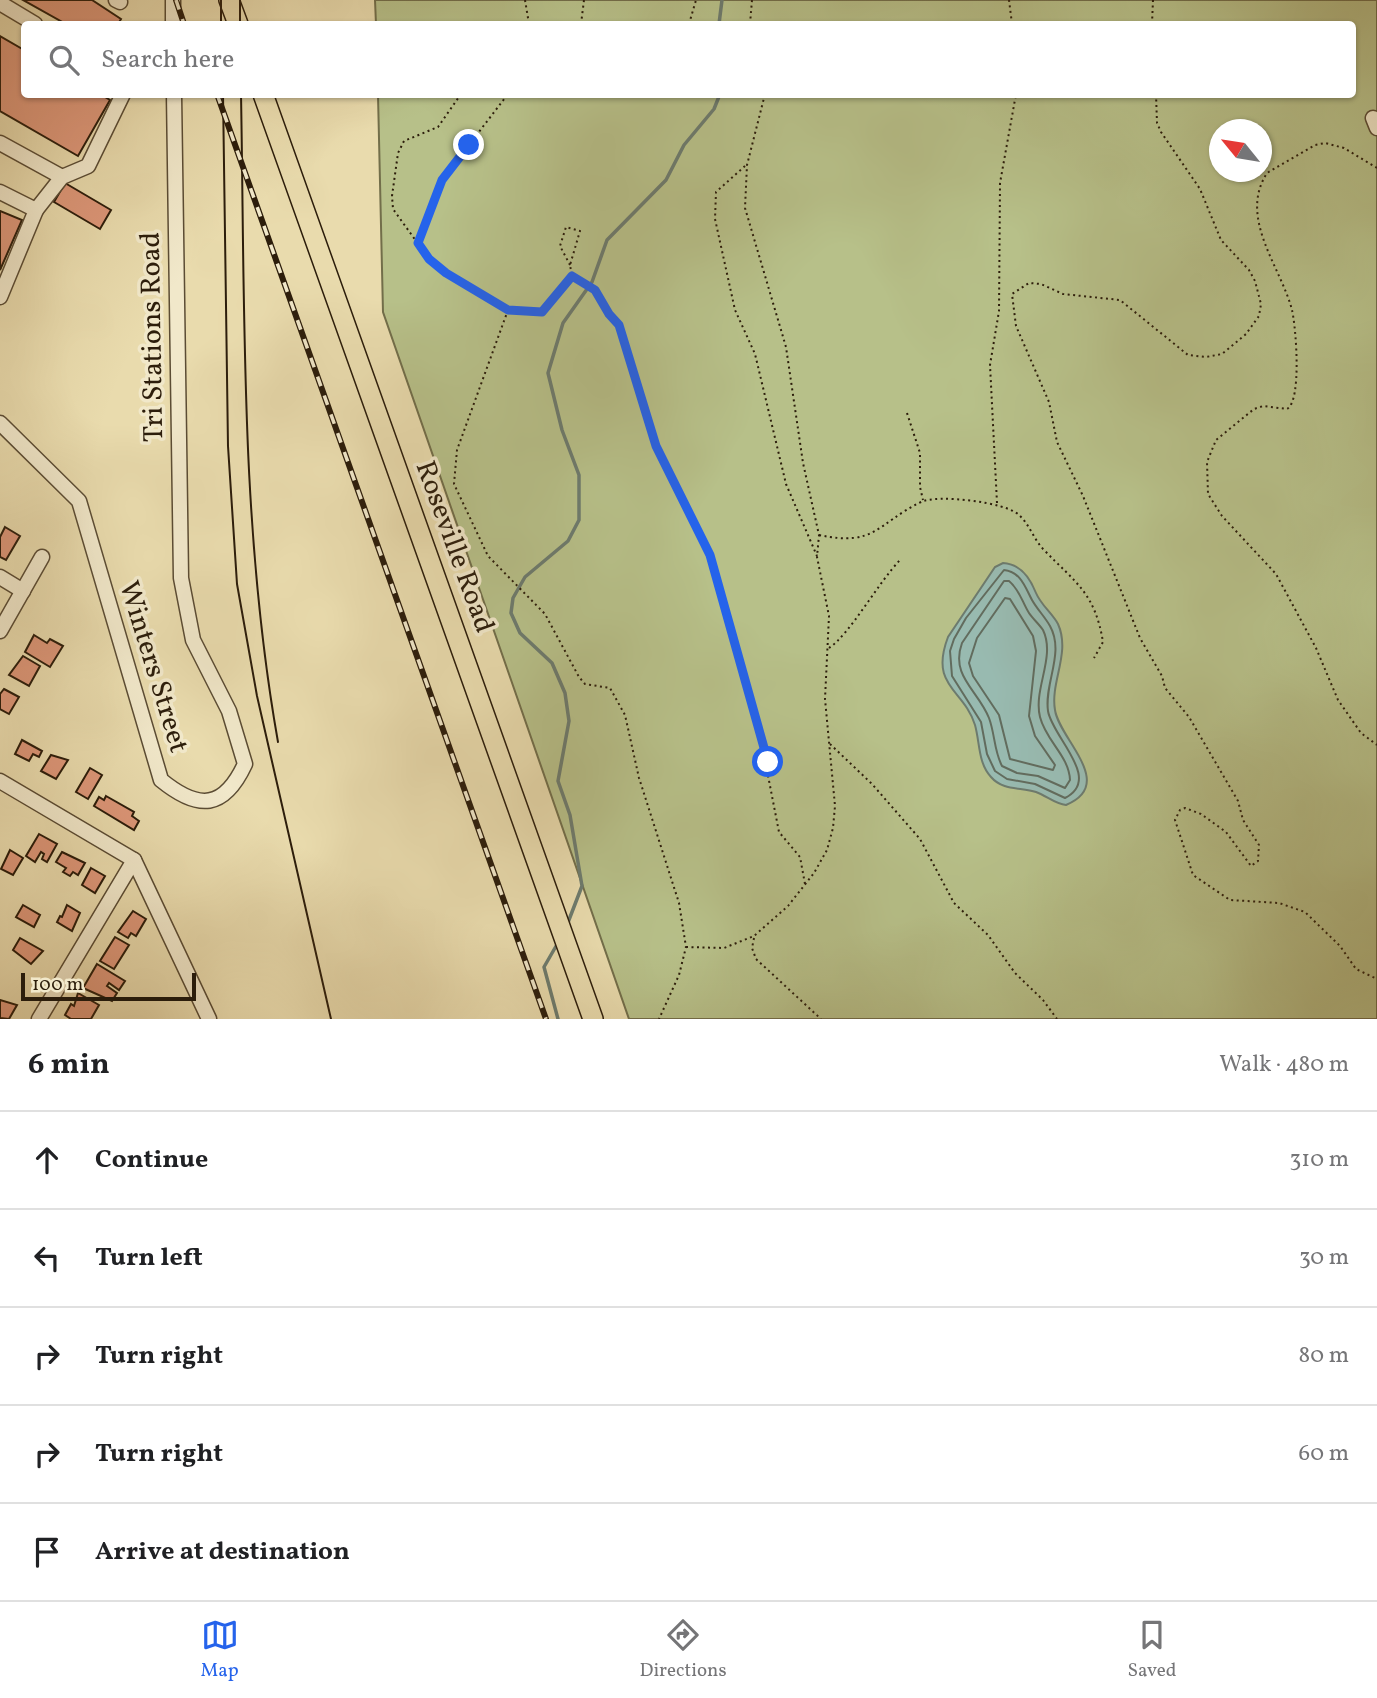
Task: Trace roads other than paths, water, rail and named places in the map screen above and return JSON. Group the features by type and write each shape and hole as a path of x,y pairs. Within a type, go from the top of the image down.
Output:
{"main road":[{"path":"229,0 237,21"},
{"name":"Roseville Road","path":"264,98 593,1019"}],"street":[{"path":"173,0 173,21"},
{"path":"0,3 30,21"},
{"path":"0,297 36,210 62,177 88,166 121,98"},
{"name":"Tri Stations Road","path":"174,98 181,578"},
{"path":"0,143 62,177"},
{"path":"0,192 36,210"},
{"name":"Winters Street","path":"0,423 79,501 162,780 182,797 204,801 219,799 236,784 245,764 229,711 193,640 184,607 181,578"},
{"path":"0,631 42,557"},
{"path":"0,577 23,590"},
{"path":"0,781 134,860 209,1019"},
{"path":"39,1019 134,860"}],"water":[{"path":"1003,563 1015,566 1028,577 1058,624 1061,635 1055,710 1086,773 1086,785 1080,796 1066,805 1036,792 1001,785 991,777 982,759 970,713 945,677 943,654 948,637 995,567"}],"waterway":[{"path":"719,21 722,0"},
{"path":"567,925 582,886 570,815 558,781 569,721 565,693 552,663 520,633 511,613 513,598 525,577 568,541 579,520 579,475 562,430 548,373 563,323 592,282 607,240 666,180 684,145 714,109 718,98"},
{"path":"558,1019 544,967 559,941"}],"tram line":[{"path":"221,0 221,21"},
{"path":"240,0 240,21"},
{"path":"223,98 228,446 237,584 257,696 331,1019"},
{"path":"241,98 244,338 251,500 266,662 278,742"}],"railway":[{"path":"176,0 183,21"},
{"path":"218,98 546,1019"}]}
